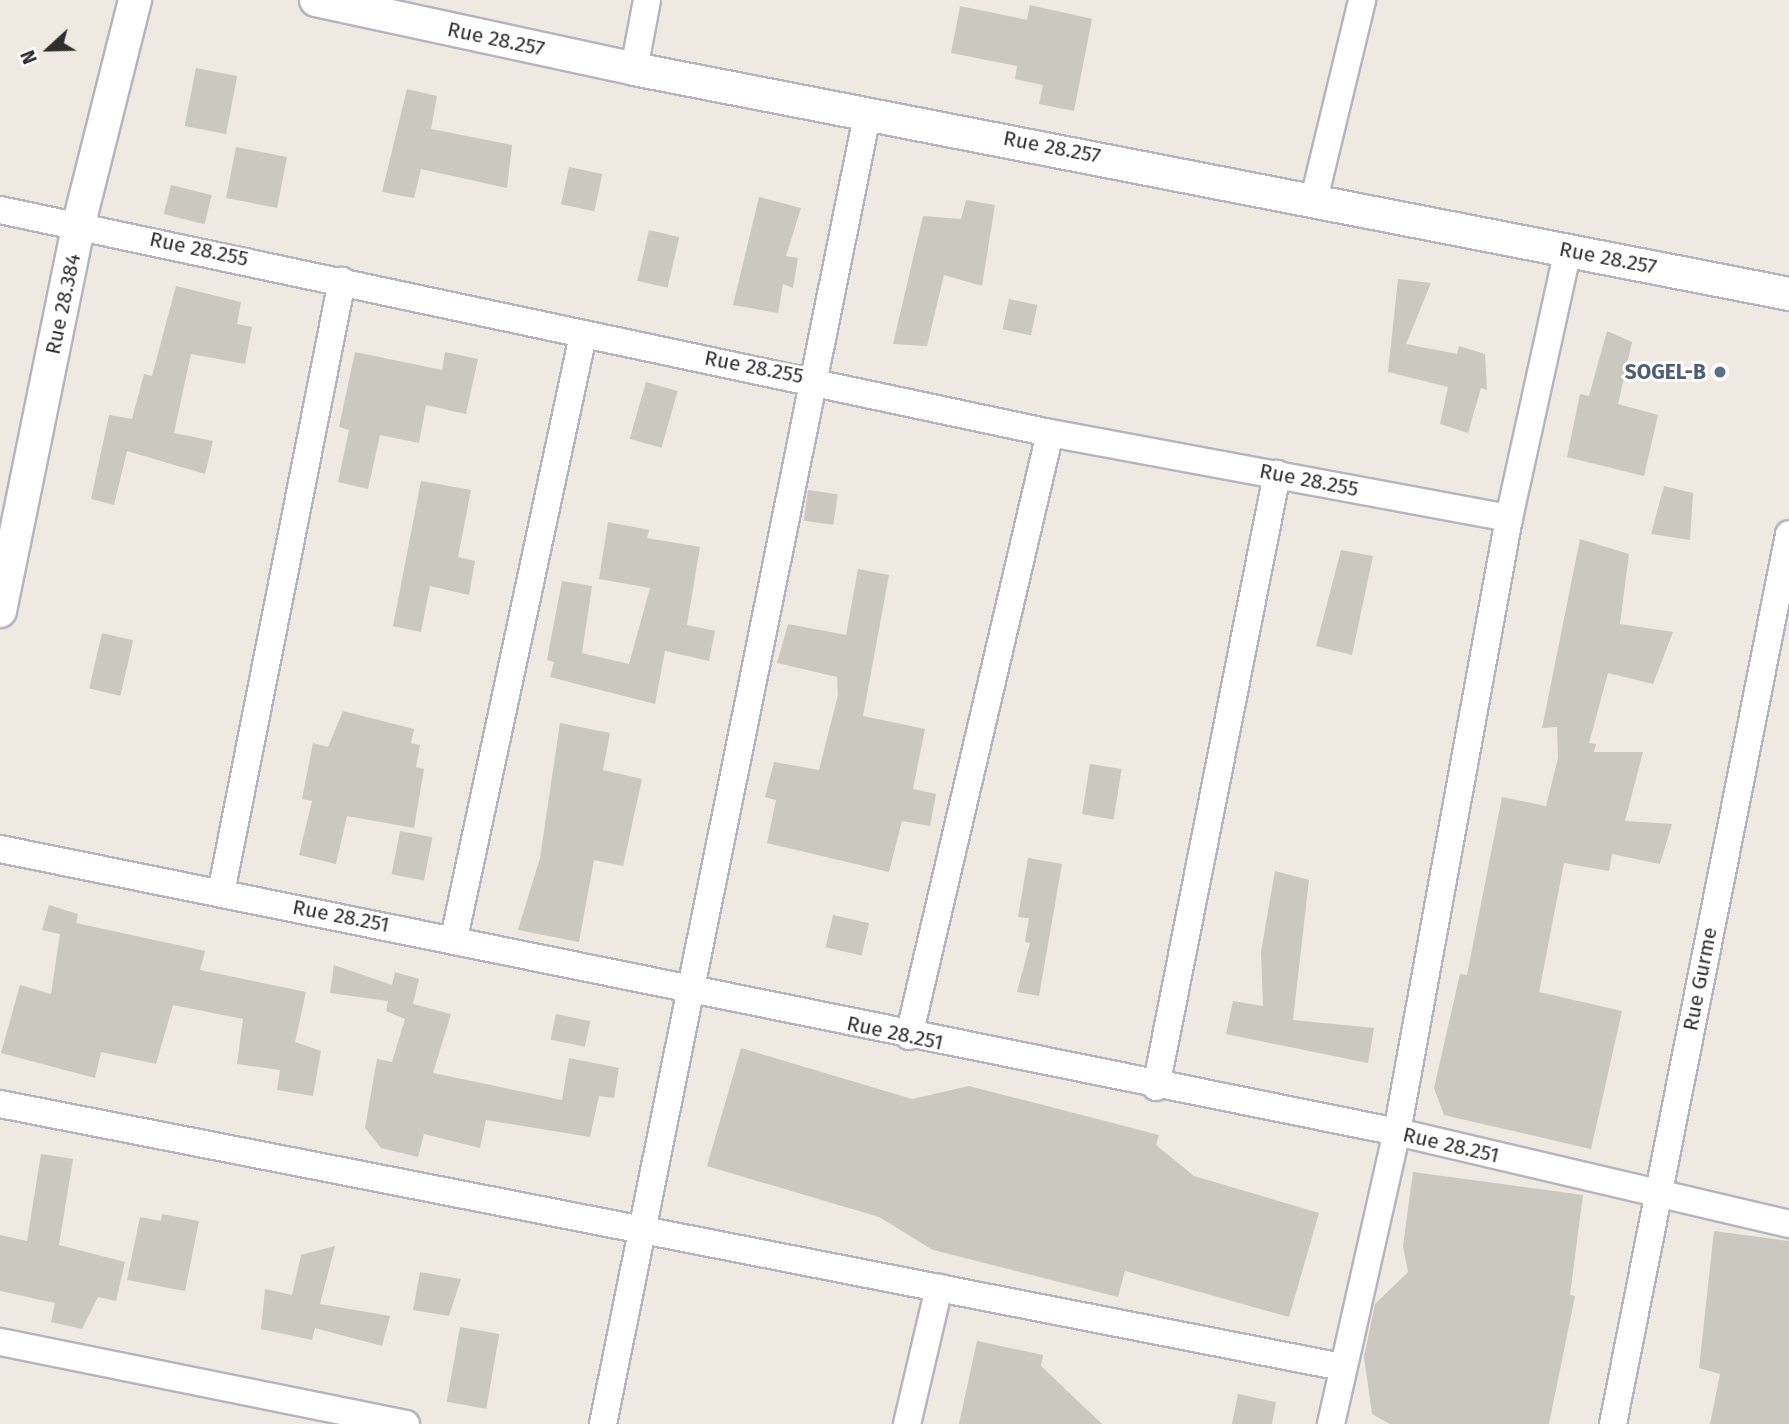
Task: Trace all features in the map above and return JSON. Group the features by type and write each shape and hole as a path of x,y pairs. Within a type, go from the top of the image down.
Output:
{"street":[{"name":"Rue 28.384","path":"0,611 79,223 135,0"},
{"name":"Rue 28.257","path":"316,0 634,69 868,111 1789,294"},
{"path":"634,69 646,0"},
{"path":"1314,199 1362,0"},
{"path":"603,1424 868,111"},
{"name":"Rue 28.255","path":"0,211 79,223 583,335 814,378 1051,433 1509,518"},
{"path":"1331,1424 1397,1132 1509,518 1568,250"},
{"path":"221,893 342,281"},
{"path":"454,938 583,335"},
{"path":"909,1036 1051,433"},
{"path":"1156,1087 1277,474"},
{"name":"Rue Gurme","path":"1613,1424 1789,534"},
{"name":"Rue 28.251","path":"0,849 454,938 1156,1087 1397,1132 1789,1224"},
{"path":"0,1104 1342,1367"},
{"path":"906,1424 939,1288"},
{"path":"0,1342 406,1424"}],"building":[{"path":"1030,5 1092,19 1074,111 1039,104 1043,85 1015,79 1017,66 951,53 960,6 1027,20"},
{"path":"196,68 237,76 226,134 185,126"},
{"path":"407,89 437,96 431,129 512,145 507,188 421,169 414,198 382,192"},
{"path":"236,147 287,157 277,208 226,198"},
{"path":"569,167 602,174 594,211 561,204"},
{"path":"171,185 212,195 204,224 164,214"},
{"path":"759,197 801,208 786,256 798,258 793,288 783,284 778,313 733,305"},
{"path":"966,200 995,205 982,286 944,275 927,346 893,344 923,216 961,219"},
{"path":"649,230 679,237 668,288 637,281"},
{"path":"1398,279 1431,283 1406,344 1457,354 1459,346 1485,354 1487,390 1481,388 1468,433 1440,424 1448,387 1388,372"},
{"path":"176,286 241,302 237,324 252,327 245,364 191,354 174,433 213,441 205,474 127,451 114,505 91,499 109,415 132,419 144,374 152,376"},
{"path":"1009,299 1037,305 1031,335 1003,329"},
{"path":"1607,331 1632,342 1618,404 1658,415 1644,476 1567,457 1580,394 1589,396"},
{"path":"355,352 442,370 445,352 478,359 466,414 426,405 419,443 380,435 368,489 338,482 349,430 339,427"},
{"path":"646,382 678,391 661,448 630,439"},
{"path":"421,481 471,490 458,557 475,561 469,595 430,586 421,632 393,626"},
{"path":"1664,486 1693,493 1690,540 1651,534"},
{"path":"808,490 838,494 833,525 804,521"},
{"path":"608,522 649,530 647,538 700,547 687,625 715,631 709,661 665,651 655,704 550,677 554,662 547,660 562,581 592,586 582,653 629,664 650,588 599,579"},
{"path":"1580,539 1629,554 1620,624 1673,632 1653,684 1608,673 1589,743 1596,744 1594,752 1643,752 1625,821 1672,824 1660,864 1612,854 1609,871 1564,863 1539,992 1622,1011 1591,1149 1444,1115 1434,1088 1460,974 1467,975 1502,797 1546,806 1558,758 1557,727 1542,728"},
{"path":"1341,550 1373,556 1352,655 1316,646"},
{"path":"858,569 889,575 863,716 925,729 913,789 936,794 930,826 902,821 889,872 767,843 776,800 765,797 774,762 819,770 838,695 837,677 777,663 788,624 846,635"},
{"path":"102,633 133,640 120,696 89,689"},
{"path":"343,711 414,729 411,743 420,745 416,767 424,769 414,828 347,816 336,864 299,855 312,801 302,799 313,743 328,747"},
{"path":"560,723 610,733 603,770 642,779 623,866 594,860 579,942 518,930 540,858"},
{"path":"1090,764 1122,769 1114,819 1082,814"},
{"path":"400,831 432,837 424,880 392,874"},
{"path":"1028,858 1062,864 1039,996 1017,992 1030,943 1025,942 1029,918 1018,917"},
{"path":"1275,871 1309,880 1293,1020 1374,1028 1368,1063 1226,1034 1233,1001 1263,1006 1261,952"},
{"path":"49,905 78,914 76,923 205,951 200,970 306,992 295,1042 321,1051 313,1096 277,1090 280,1070 237,1064 243,1019 173,1005 156,1064 101,1052 95,1078 1,1053 20,985 51,994 60,934 42,930"},
{"path":"833,915 869,923 862,955 826,947"},
{"path":"334,965 392,985 395,972 419,979 413,1004 451,1014 433,1073 562,1100 569,1058 619,1068 614,1098 599,1096 590,1137 486,1120 480,1148 424,1134 418,1157 381,1148 365,1128 377,1059 392,1062 405,1019 386,1011 388,1001 330,993"},
{"path":"556,1014 590,1021 585,1047 551,1039"},
{"path":"741,1048 912,1099 969,1086 1159,1135 1156,1145 1194,1176 1319,1213 1289,1317 1125,1271 1118,1297 933,1250 879,1217 707,1166"},
{"path":"41,1154 73,1159 59,1245 125,1262 116,1301 98,1297 82,1329 51,1322 55,1303 0,1291 0,1235 27,1241"},
{"path":"1413,1172 1583,1195 1570,1295 1575,1296 1549,1424 1390,1424 1372,1414 1364,1357 1375,1304 1408,1272 1403,1246"},
{"path":"162,1214 199,1221 185,1291 127,1280 140,1217 161,1221"},
{"path":"1714,1231 1789,1241 1789,1424 1710,1424 1720,1374 1699,1368"},
{"path":"335,1246 320,1304 390,1316 382,1346 315,1328 312,1340 261,1329 265,1289 292,1295 301,1255"},
{"path":"420,1272 461,1279 449,1316 413,1310"},
{"path":"460,1327 499,1334 486,1409 447,1402"},
{"path":"977,1341 1043,1355 1041,1366 1102,1424 959,1424"},
{"path":"1238,1394 1276,1402 1272,1424 1232,1424"}],"place":[{"name":"SOGEL-B","path":"1720,372"}]}
